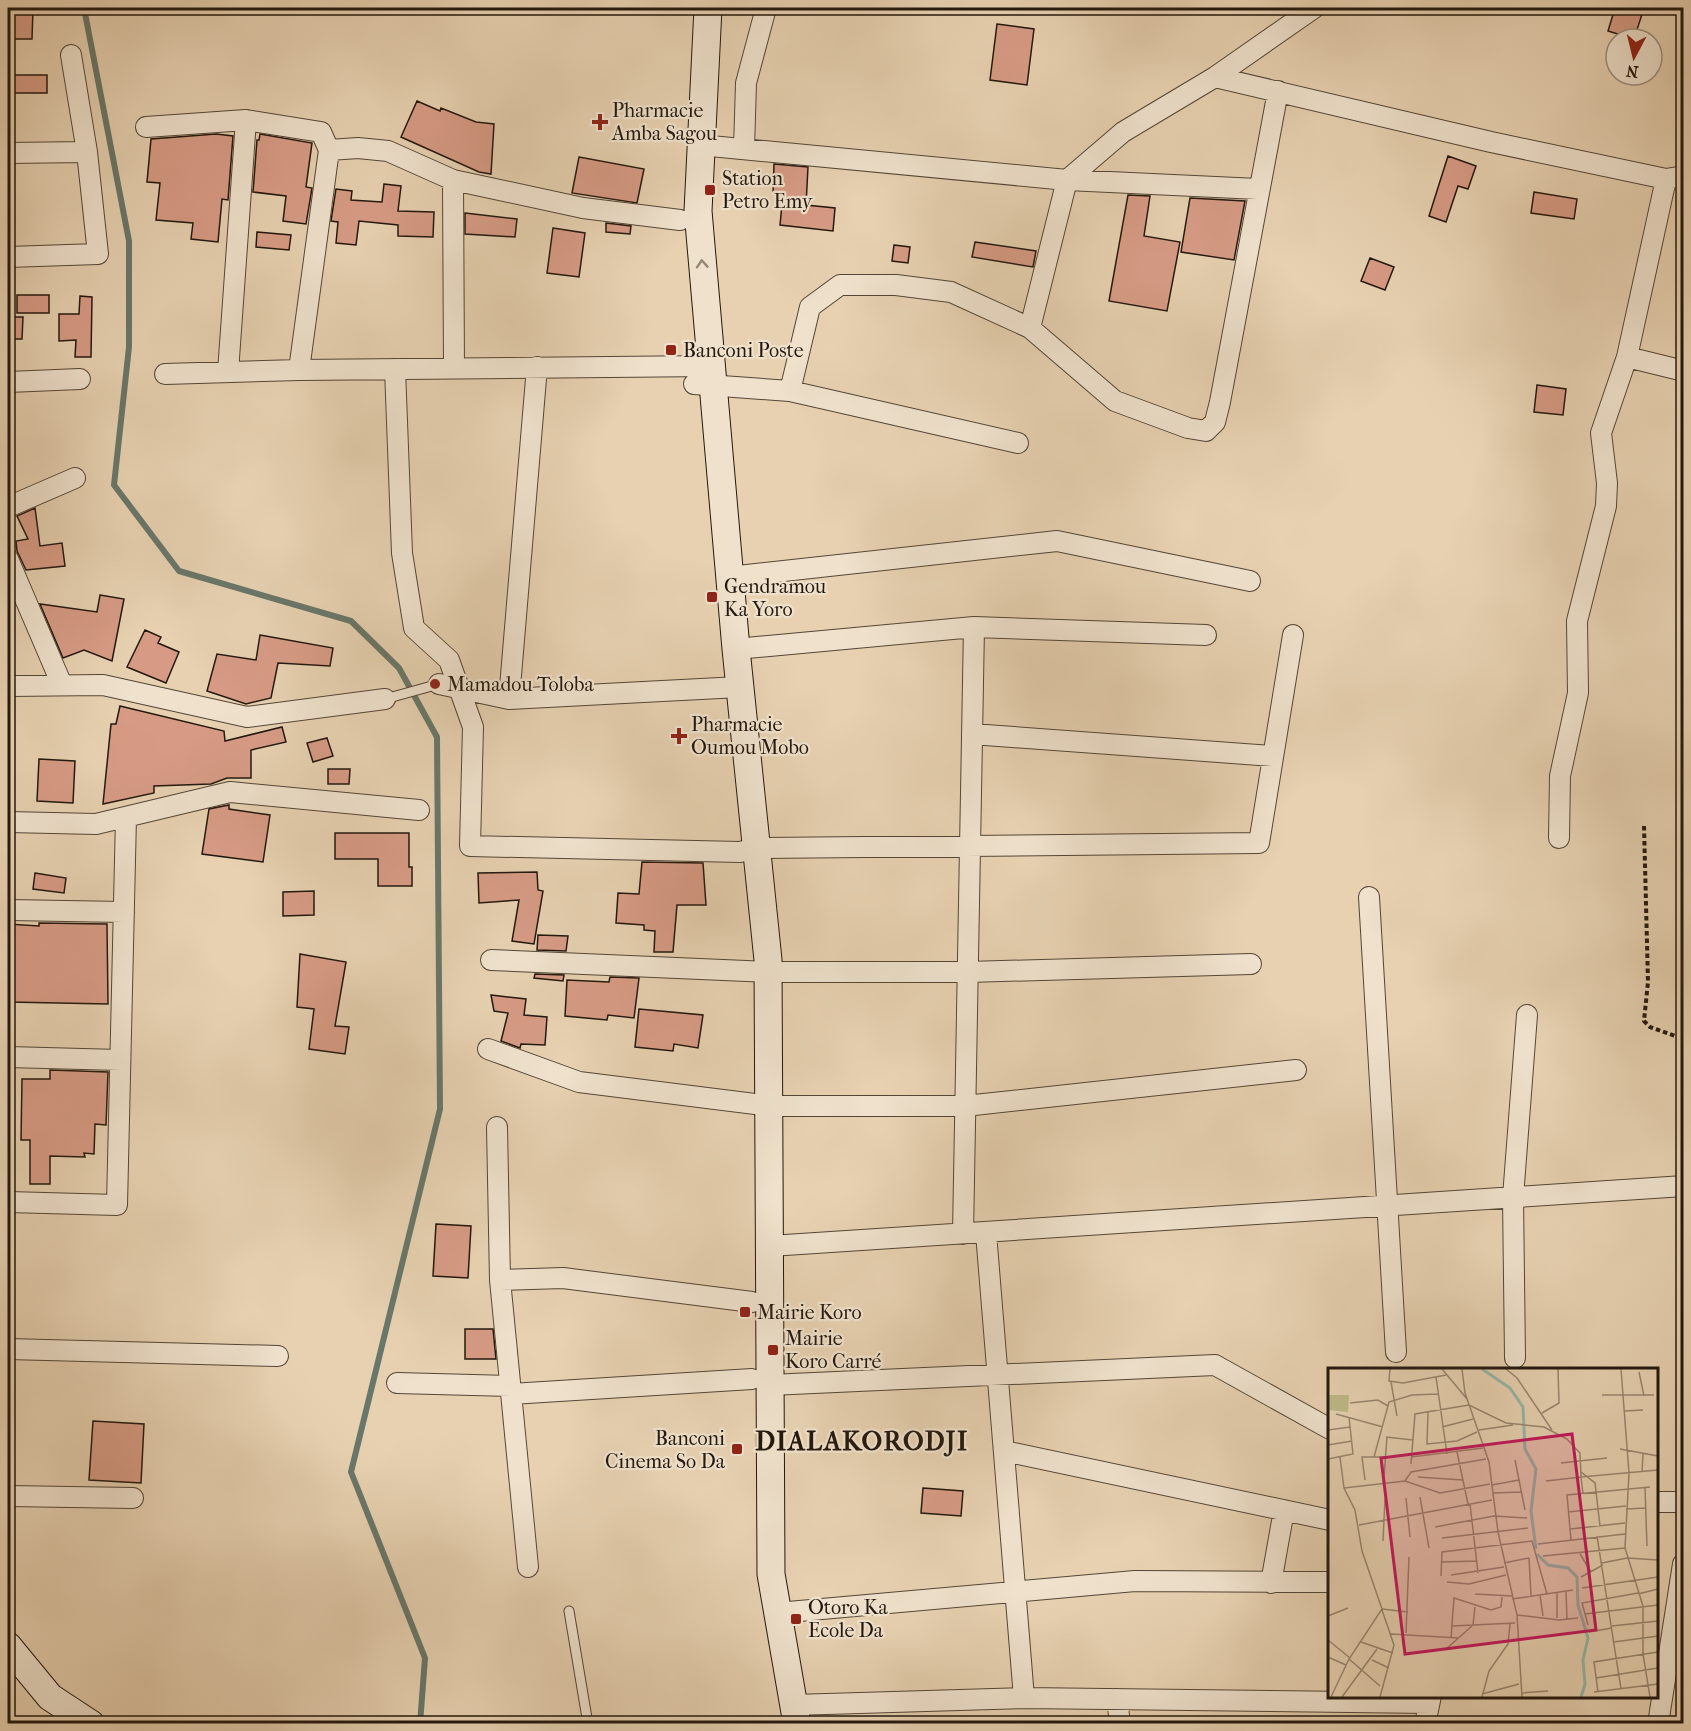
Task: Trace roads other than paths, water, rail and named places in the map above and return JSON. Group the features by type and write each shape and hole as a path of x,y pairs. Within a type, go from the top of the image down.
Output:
{"main road":[{"path":"692,8 680,220 729,577 736,649 731,688"},
{"path":"708,8 698,211 702,375 760,972 762,1105 770,1246 761,1382 754,1576 790,1717"},
{"path":"762,1105 752,1302 761,1382 771,1574 790,1717"},
{"path":"8,1646 50,1697 91,1724"}],"street":[{"path":"744,149 746,83 766,8"},
{"path":"1030,328 1067,180 1122,132 1215,77 1314,8"},
{"path":"8,257 98,254 87,152 71,55"},
{"path":"1215,77 1491,142 1675,177 1627,357 1601,433 1607,483 1606,506 1577,621 1578,693 1560,776 1559,838"},
{"path":"790,391 810,307 840,285 896,285 951,292 1030,328 1115,402 1188,428 1206,431 1215,422 1218,412 1278,92"},
{"path":"228,372 246,120"},
{"path":"146,127 246,120 318,130 325,138 329,150 299,370"},
{"path":"700,145 1067,180 1258,189"},
{"path":"329,150 358,148 388,151 453,180 583,208 680,220"},
{"path":"8,153 87,152"},
{"path":"453,180 454,368"},
{"path":"1627,357 1683,371"},
{"path":"165,374 537,367 702,375 790,391 1018,442"},
{"path":"509,699 537,367"},
{"path":"395,369 402,553 414,628 449,660 473,727 470,846 749,850 970,844 1259,843 1293,635"},
{"path":"8,382 80,379"},
{"path":"8,507 75,478"},
{"path":"729,577 1057,541 1250,582"},
{"path":"8,559 62,685"},
{"path":"963,1234 974,627"},
{"path":"736,649 974,627 1206,635"},
{"path":"439,684 509,699 731,688"},
{"path":"8,686 103,685 247,717 385,699"},
{"path":"972,734 1273,756"},
{"path":"8,822 96,824 230,792 419,810"},
{"path":"8,1202 117,1205 126,817"},
{"path":"1369,897 1396,1352"},
{"path":"8,909 124,912"},
{"path":"491,960 760,972 968,972 1251,964"},
{"path":"1515,1358 1513,1197 1527,1015"},
{"path":"488,1049 579,1082 762,1105 965,1106 1296,1070"},
{"path":"8,1057 120,1060"},
{"path":"497,1127 500,1280 528,1567"},
{"path":"770,1246 1683,1186"},
{"path":"986,1233 1024,1698"},
{"path":"500,1280 563,1278 752,1302"},
{"path":"8,1349 278,1356"},
{"path":"397,1383 510,1390 998,1375 1215,1365 1328,1428"},
{"path":"1004,1451 1328,1520"},
{"path":"8,1496 133,1498"},
{"path":"1658,1502 1683,1502"},
{"path":"1271,1584 1284,1510"},
{"path":"1658,1724 1683,1564"},
{"path":"777,1613 1135,1581 1271,1584 1328,1582"},
{"path":"790,1717 1024,1698 1430,1700 1425,1724"},
{"path":"1117,1699 1120,1724"}],"lane":[{"path":"385,699 439,684"},
{"path":"569,1611 588,1724"}],"waterway":[{"path":"84,8 129,241 129,347 114,485 179,571 351,621 399,668 437,737 440,1109 351,1472 425,1658 420,1724"}],"place":[{"name":"Pharmacie Amba Sagou","path":"600,122"},
{"name":"Station Petro Emy","path":"710,190"},
{"name":"Banconi Poste","path":"671,350"},
{"name":"Gendramou Ka Yoro","path":"712,597"},
{"name":"Mamadou Toloba","path":"435,684"},
{"name":"Pharmacie Oumou Mobo","path":"679,736"},
{"name":"Mairie Koro","path":"745,1312"},
{"name":"Mairie Koro Carré","path":"773,1350"},
{"name":"Banconi Cinema So Da","path":"737,1449"},
{"name":"Otoro Ka Ecole Da","path":"796,1619"}],"district":[{"name":"DIALAKORODJI","path":"862,1441"}]}
